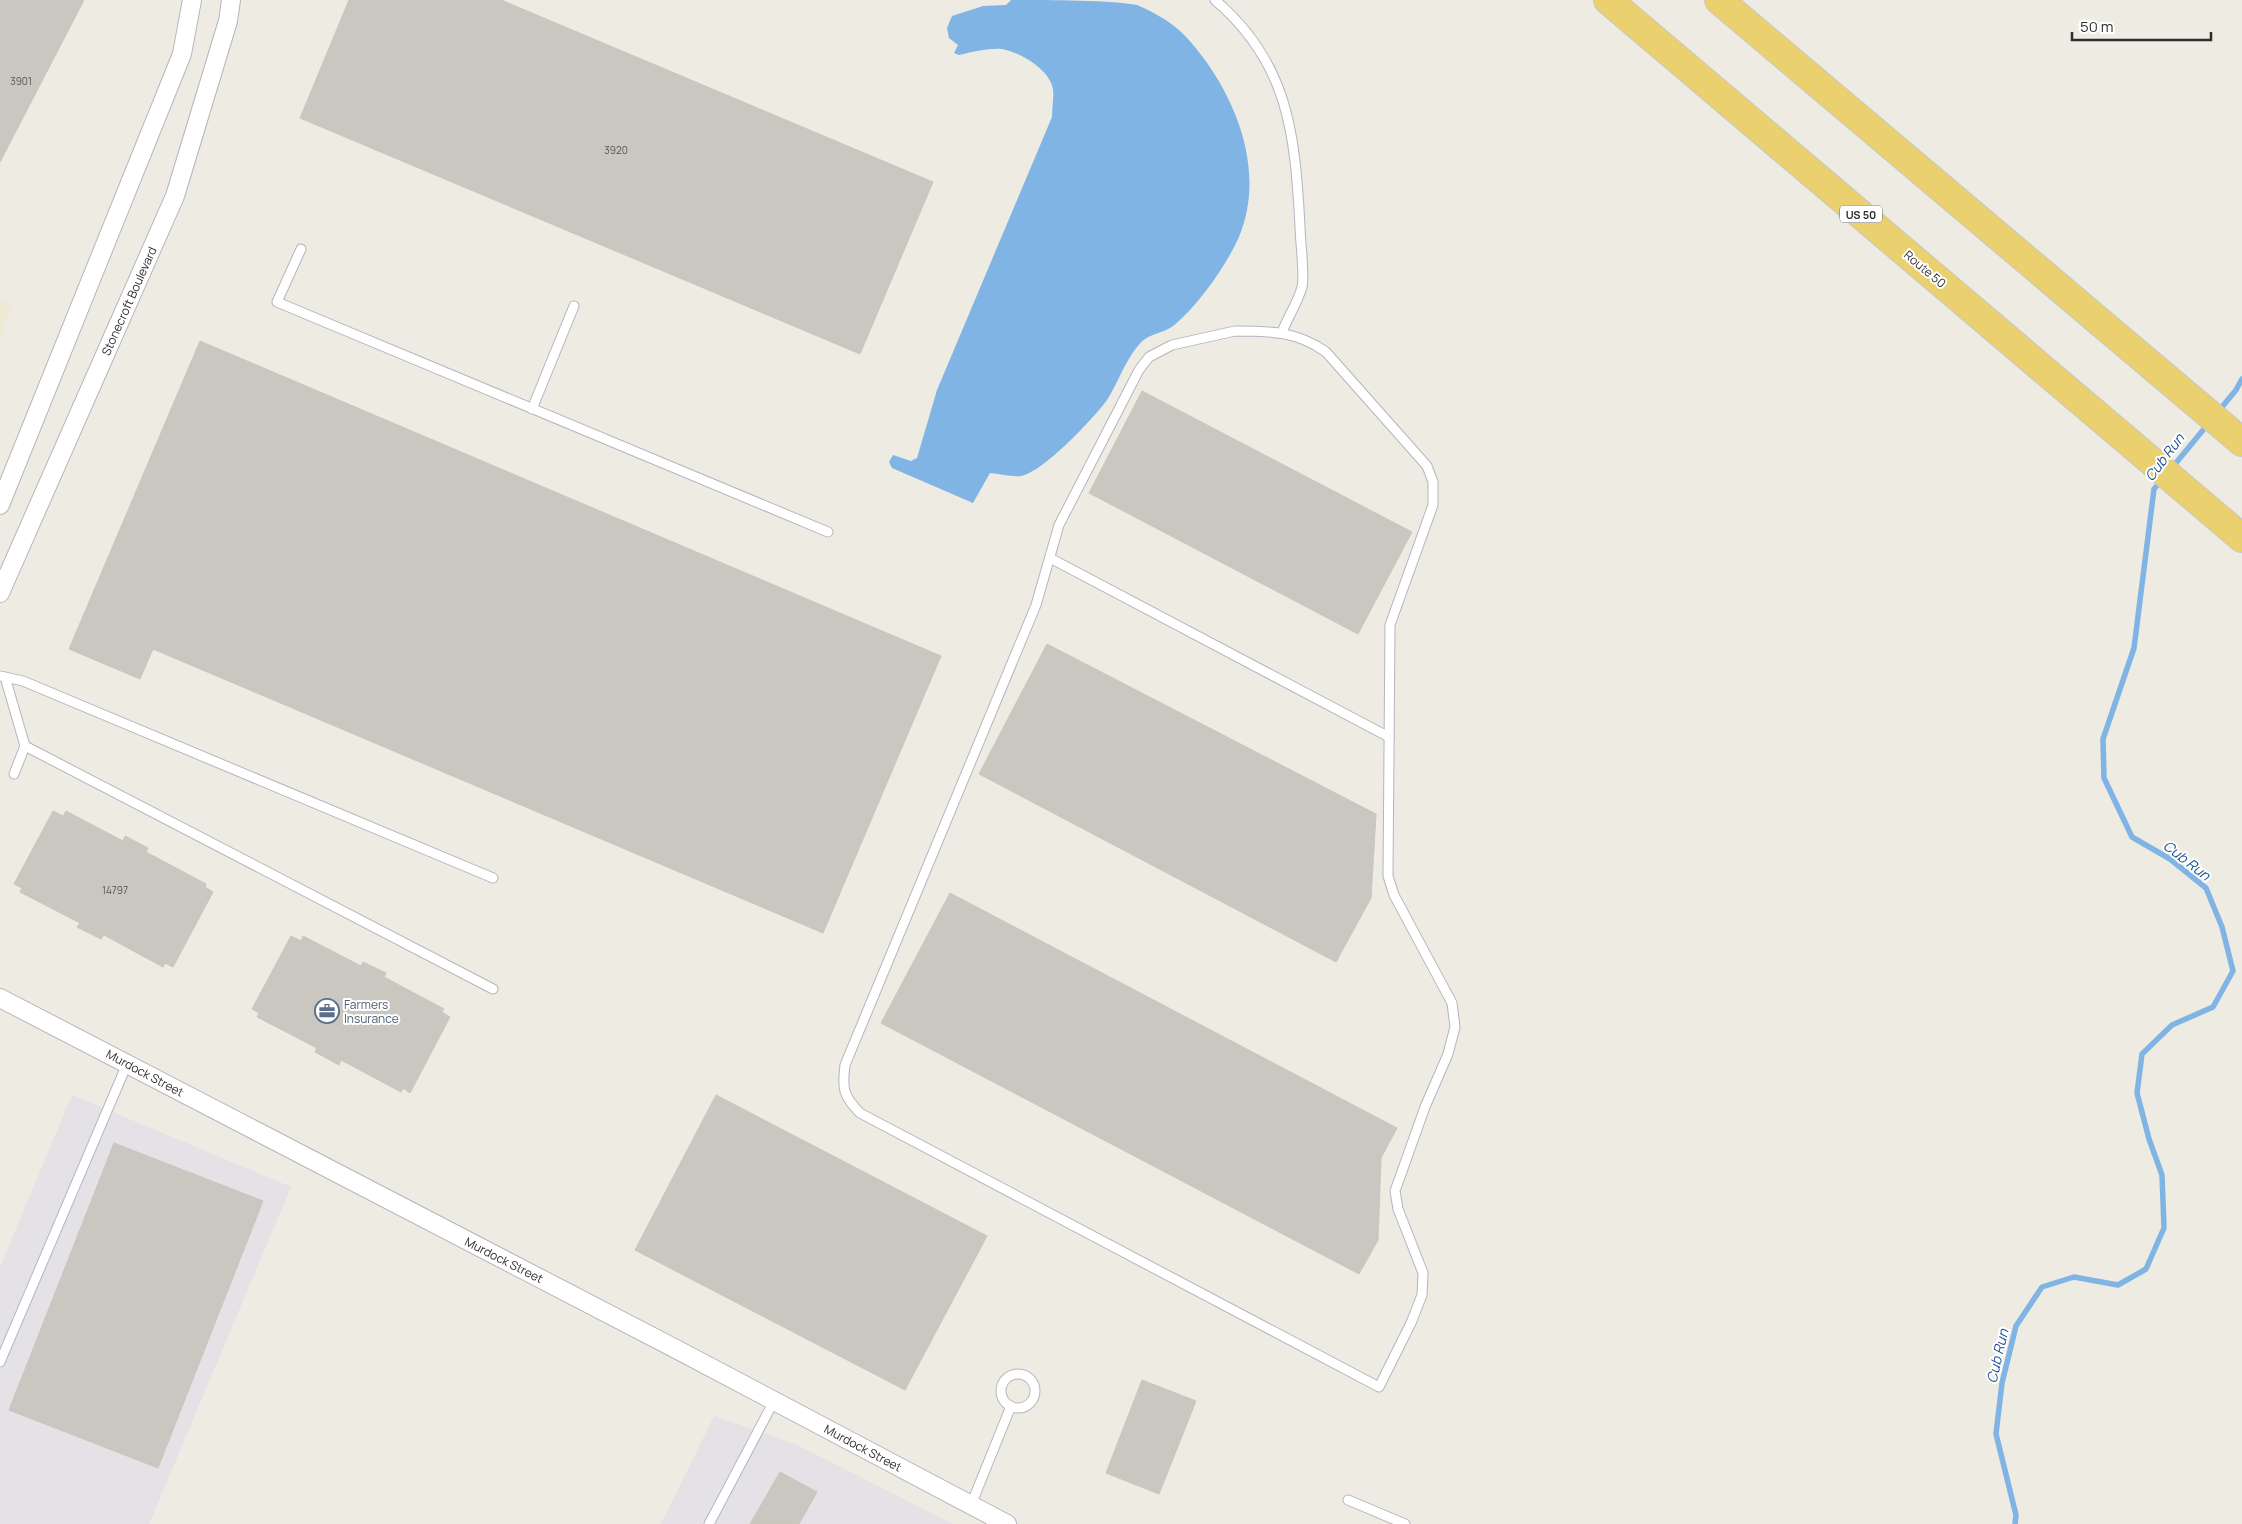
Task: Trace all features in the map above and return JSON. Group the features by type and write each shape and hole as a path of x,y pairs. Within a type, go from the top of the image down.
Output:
{"highway":[{"name":"Route 50","path":"1608,0 2242,538"},
{"path":"1719,0 2242,442"}],"street":[{"path":"0,505 182,54 192,0"},
{"name":"Stonecroft Boulevard","path":"0,592 175,196 228,21 231,0"},
{"name":"Murdock Street","path":"0,998 1007,1524"}],"lane":[{"path":"1215,0 1232,15 1256,44 1276,79 1288,116 1296,164 1302,286 1282,332"},
{"path":"301,249 277,302 828,532"},
{"path":"532,409 574,306"},
{"path":"1235,331 1282,332 1318,346 1332,358 1427,466 1431,474 1433,505 1390,625 1388,876 1394,895 1452,1003 1455,1027 1448,1054 1425,1107 1395,1191 1398,1209 1423,1273 1422,1295 1411,1323 1379,1387 860,1113 849,1102 843,1085 845,1065 1036,605 1059,525 1139,370 1149,357 1172,345 1235,331"},
{"path":"1050,558 1389,737"},
{"path":"2,676 25,746 14,774"},
{"path":"2,676 22,681 493,878"},
{"path":"25,746 493,989"},
{"path":"0,1362 2,1351 127,1064"},
{"path":"709,1524 774,1401"},
{"path":"971,1505 1011,1406"},
{"path":"1348,1500 1405,1524"}],"shaded area":[{"path":"0,299 12,305 0,339"},
{"path":"72,1095 291,1187 149,1524 0,1524 0,1267"},
{"path":"714,1416 795,1444 953,1524 661,1524"}],"water":[{"path":"1011,0 1126,3 1137,5 1156,14 1174,26 1187,38 1205,60 1229,100 1245,145 1249,168 1249,191 1246,214 1239,237 1219,273 1192,308 1173,326 1141,342 1132,353 1107,400 1067,444 1030,473 1021,476 1010,476 990,473 973,503 892,468 889,462 893,455 911,461 917,458 937,390 1052,117 1053,89 1051,82 1033,63 1017,54 1002,49 959,55 954,53 958,45 949,38 947,28 952,16 983,6 1006,5"}],"building":[{"path":"0,0 84,0 0,162"},
{"path":"349,0 501,0 933,182 860,354 300,118"},
{"path":"200,341 941,656 823,933 153,649 140,679 69,649"},
{"path":"1142,391 1412,532 1358,634 1089,493"},
{"path":"1047,644 1376,814 1371,898 1336,962 979,774"},
{"path":"53,811 63,816 66,811 123,841 125,836 148,848 146,852 206,884 205,887 213,892 173,967 165,963 163,967 104,935 101,939 77,927 80,923 20,892 22,888 14,884"},
{"path":"950,893 1397,1128 1381,1158 1378,1240 1359,1274 881,1023"},
{"path":"291,936 301,941 303,936 361,966 363,962 386,973 384,977 444,1009 442,1012 450,1017 410,1093 403,1088 401,1092 341,1060 339,1065 315,1052 317,1048 257,1017 259,1013 252,1009"},
{"path":"716,1095 987,1236 905,1390 635,1250"},
{"path":"114,1143 263,1201 158,1468 9,1410"},
{"path":"1142,1380 1196,1401 1159,1494 1106,1473"},
{"path":"780,1472 817,1492 799,1524 750,1524"}],"waterway":[{"name":"Cub Run","path":"2217,413 2236,390 2242,379"},
{"name":"Cub Run","path":"2171,469 2208,424"},
{"name":"Cub Run","path":"2015,1524 2016,1515 1996,1434 2002,1383 2016,1326 2042,1287 2074,1277 2118,1285 2146,1269 2164,1228 2162,1175 2149,1139 2137,1093 2142,1054 2172,1025 2213,1007 2233,971 2222,927 2206,888 2170,859 2132,837 2104,778 2103,739 2134,648 2154,489 2162,480"}],"place":[{"name":"Farmers Insurance","path":"327,1011"}]}
